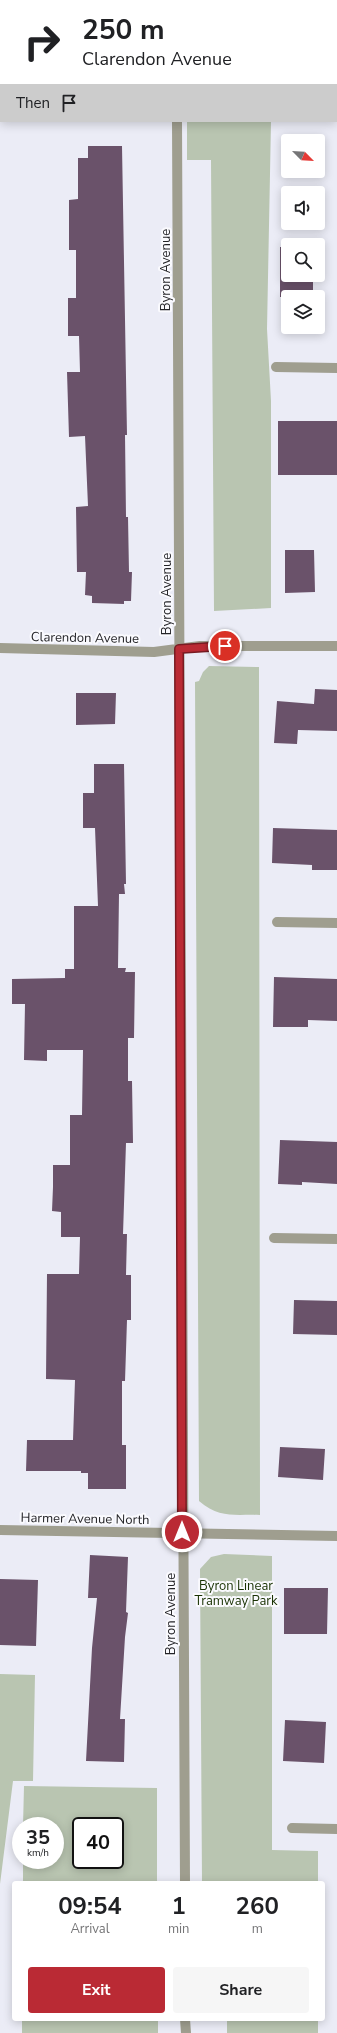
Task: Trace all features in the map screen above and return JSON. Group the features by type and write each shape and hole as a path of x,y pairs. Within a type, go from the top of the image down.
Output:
{"street":[{"name":"Byron Avenue","path":"177,122 182,1532 185,1881"},
{"path":"276,367 337,368"},
{"name":"Clarendon Avenue","path":"0,648 154,652 237,645 337,646"},
{"path":"277,922 337,924"},
{"path":"274,1238 337,1239"},
{"name":"Harmer Avenue North","path":"0,1530 182,1532 337,1536"},
{"path":"292,1828 337,1829"},
{"path":"185,2021 186,2033"}],"green space":[{"path":"187,122 271,122 267,329 271,401 271,608 214,611 211,160 187,160"},
{"path":"209,666 259,667 260,1515 235,1515 221,1513 214,1511 199,1501 195,682 199,681 203,672"},
{"name":"Byron Linear Tramway Park","path":"224,1554 272,1556 272,1850 318,1851 318,1881 202,1881 200,1569 211,1557"},
{"path":"0,1674 35,1675 33,1781 13,1781 0,1884"},
{"path":"24,1786 157,1788 157,1881 23,1881 23,1869 64,1869 64,1817 23,1817"},
{"path":"22,2021 158,2021 158,2033 22,2033"},
{"path":"227,2021 318,2021 318,2033 227,2033"}],"building":[{"path":"88,146 122,146 127,435 125,435 126,517 128,517 129,572 132,572 131,601 124,601 124,604 92,603 92,596 85,595 86,572 77,572 76,507 88,506 85,436 69,437 67,372 80,372 79,336 68,336 68,298 76,298 76,250 69,250 69,200 78,199 78,158 88,158"},
{"path":"281,247 281,282 313,282 313,290 281,290 280,297"},
{"path":"278,421 337,421 337,475 278,475"},
{"path":"285,550 314,550 315,592 285,593"},
{"path":"315,689 337,690 337,731 298,730 297,744 274,743 277,701 314,704"},
{"path":"76,693 116,693 115,724 76,725"},
{"path":"94,764 124,764 126,884 124,884 125,894 119,894 118,968 126,968 125,972 135,972 134,1038 128,1038 128,1081 132,1081 133,1143 126,1143 123,1234 127,1234 126,1275 131,1275 131,1320 127,1320 125,1381 122,1381 122,1445 126,1445 126,1489 88,1489 88,1473 81,1473 81,1471 26,1471 27,1440 73,1440 75,1380 46,1379 47,1274 79,1274 80,1237 61,1237 61,1212 52,1211 53,1165 70,1165 70,1115 82,1115 83,1050 47,1050 47,1061 24,1060 25,1004 12,1004 12,979 65,978 65,969 74,969 74,906 98,906 95,828 83,828 83,793 94,793"},
{"path":"273,828 337,830 337,870 312,870 312,865 272,863"},
{"path":"274,977 337,979 337,1021 308,1020 308,1027 273,1027"},
{"path":"280,1140 337,1142 337,1184 302,1182 302,1185 278,1184"},
{"path":"294,1300 337,1301 337,1335 293,1334"},
{"path":"280,1447 325,1449 323,1480 278,1477"},
{"path":"90,1555 128,1557 126,1612 128,1613 120,1719 125,1719 124,1762 86,1761 92,1648 97,1598 88,1598"},
{"path":"0,1579 38,1580 36,1646 0,1645"},
{"path":"284,1588 328,1588 327,1634 284,1634"},
{"path":"285,1720 326,1722 324,1763 283,1761"}],"route":[{"path":"182,1532 179,649 200,646 225,646"}]}
